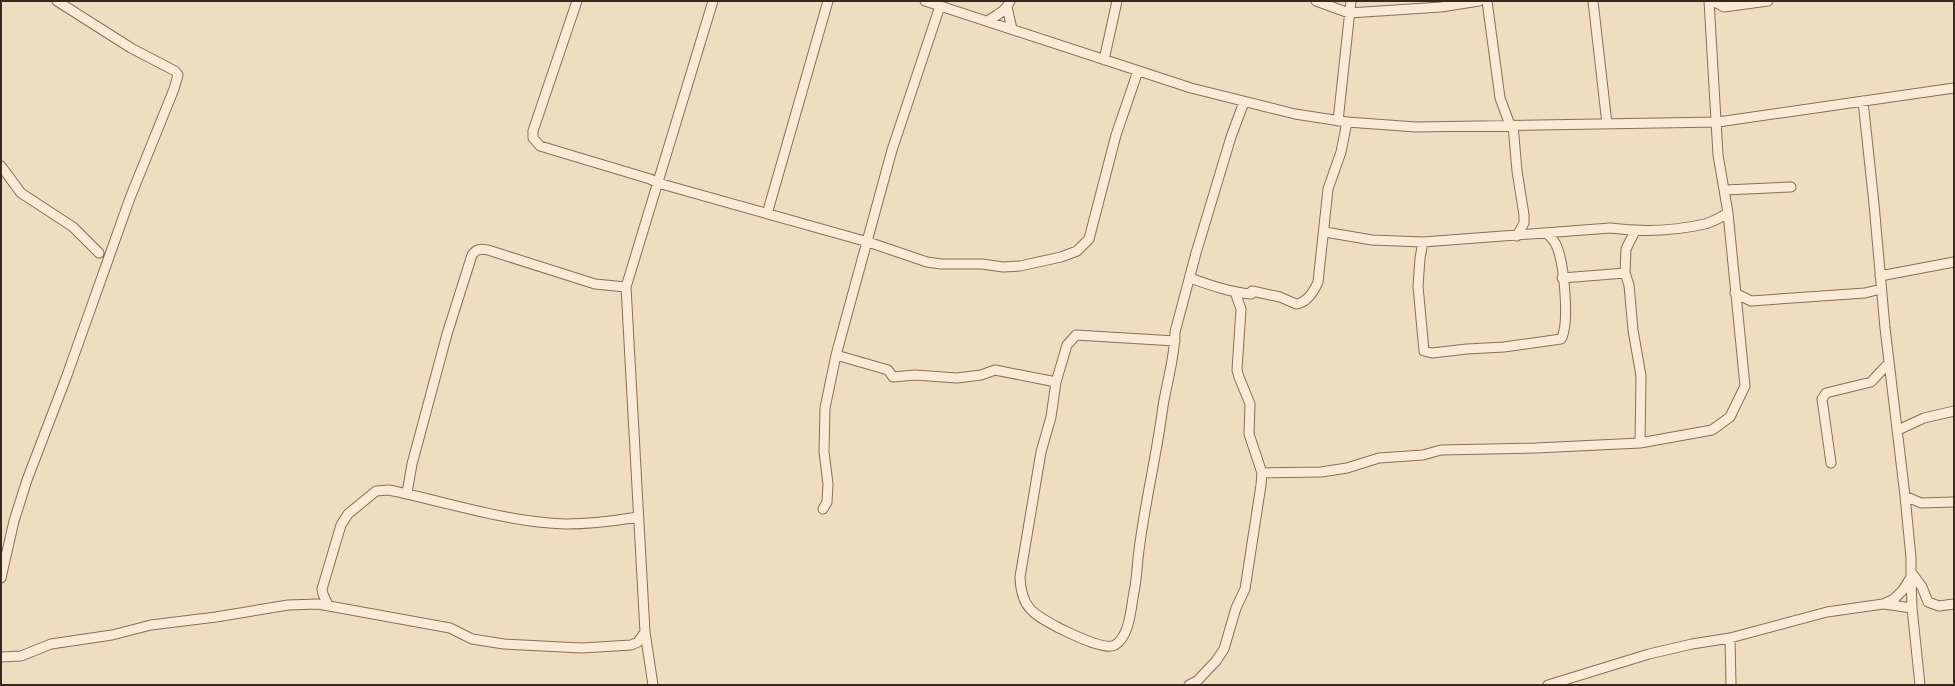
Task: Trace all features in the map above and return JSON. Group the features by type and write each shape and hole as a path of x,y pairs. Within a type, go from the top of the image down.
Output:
{"street":[{"path":"1,578 14,521 27,480 66,378 130,198 174,89 178,75 175,71 118,40 57,1"},
{"path":"577,1 558,61 537,115 533,138 540,146 650,179 658,183 868,242 927,262 941,264 982,264 996,267 1020,266 1077,251 1089,239 1116,135 1138,71"},
{"path":"654,685 645,632 626,286 713,1"},
{"path":"767,214 828,1"},
{"path":"925,1 989,20 1138,71 1244,102 1295,114 1342,122 1416,128 1718,122 1954,88"},
{"path":"1104,60 1117,1"},
{"path":"1316,1 1349,13 1441,7 1483,2 1499,94 1503,110 1512,125 1524,223 1533,234"},
{"path":"1190,278 1207,285 1235,292 1251,294 1252,291 1280,297 1296,304 1305,301 1315,290 1318,282 1325,232 1328,188 1341,152 1349,13 1351,1"},
{"path":"1593,1 1607,124"},
{"path":"1262,473 1321,472 1347,468 1379,458 1424,455 1441,450 1536,448 1640,442 1712,430 1730,417 1745,386 1728,213 1718,155 1718,122 1709,1"},
{"path":"1713,1 1724,8"},
{"path":"1710,21 1724,8 1768,1"},
{"path":"989,20 1008,4"},
{"path":"1008,4 1012,29"},
{"path":"824,509 828,484 824,452 825,408 836,355 892,150 940,6"},
{"path":"1862,101 1889,363 1905,496 1912,608 1920,685"},
{"path":"1175,341 1076,336 1067,345 1056,382 1051,417 1041,452 1020,577 1023,600 1036,616 1066,631 1106,647 1114,646 1127,631 1136,584 1139,549 1175,341 1176,332 1231,137 1244,102"},
{"path":"1,166 22,193 73,227 99,253"},
{"path":"1725,190 1791,187"},
{"path":"1325,232 1372,240 1423,242 1610,228 1635,231 1662,230 1707,224 1728,213"},
{"path":"1517,236 1524,223"},
{"path":"1635,231 1626,249 1625,273 1629,285 1633,330 1641,376 1640,442"},
{"path":"1558,248 1566,232"},
{"path":"1423,242 1418,286 1422,345 1424,351 1427,353 1467,348 1504,347 1561,339 1565,332 1566,303 1558,248 1554,239 1546,233"},
{"path":"407,493 412,464 455,304 472,255 476,251 480,249 488,250 596,284 626,286"},
{"path":"1880,276 1954,262"},
{"path":"1562,278 1625,273"},
{"path":"1735,293 1750,301 1865,293 1881,289"},
{"path":"1189,685 1197,681 1216,661 1224,649 1236,608 1245,589 1258,509 1262,473 1249,434 1250,404 1237,370 1241,309 1235,292"},
{"path":"836,355 888,370 893,377 915,375 957,378 981,375 995,370 1056,382"},
{"path":"1831,463 1822,399 1823,396 1826,393 1871,382 1889,363"},
{"path":"1898,430 1924,418 1954,411"},
{"path":"328,605 322,589 341,525 348,514 376,491 389,490 407,493 539,522 566,524 638,517"},
{"path":"1905,496 1921,503 1954,502"},
{"path":"1883,604 1899,595 1911,575"},
{"path":"1911,575 1922,587 1928,602 1939,606 1954,604"},
{"path":"1548,685 1649,654 1692,644 1730,638 1827,612 1883,604 1912,608"},
{"path":"1,657 21,656 51,644 112,635 151,625 216,617 288,605 328,605 450,628 472,639 526,646 582,648 631,645 638,642 645,632"},
{"path":"1730,638 1731,685"}]}
